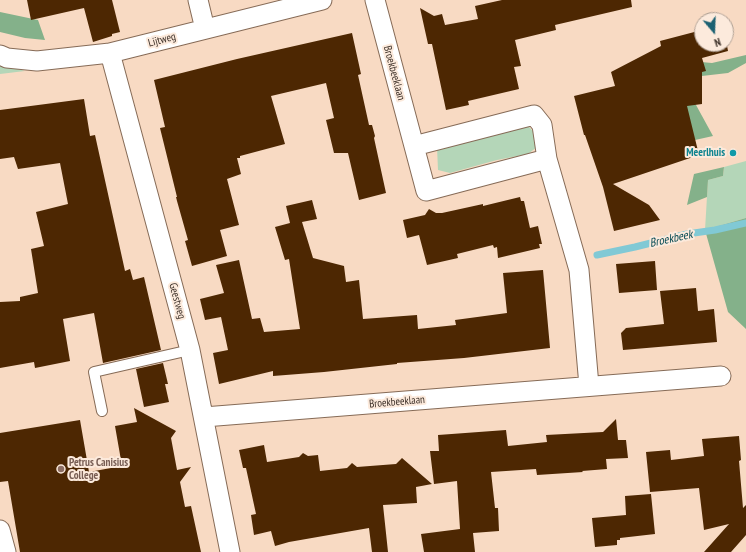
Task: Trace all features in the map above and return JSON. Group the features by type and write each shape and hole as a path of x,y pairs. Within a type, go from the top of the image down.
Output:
{"street":[{"path":"198,0 205,29"},
{"name":"Lijtweg","path":"0,55 7,58 37,60 110,53 322,0"},
{"name":"Broekbeeklaan","path":"375,0 426,191 547,159"},
{"name":"Geestweg","path":"110,53 190,350 230,552"},
{"path":"414,146 534,115 542,125 547,159 579,270 589,386"},
{"name":"Broekbeeklaan","path":"204,417 721,376"},
{"path":"0,530 6,552"}],"lane":[{"path":"102,411 94,372 190,350"}],"green space":[{"path":"0,12 38,20 45,40 25,38 0,32"},
{"path":"746,55 746,63 728,73 693,77 690,94 713,136 695,140 670,71 701,62 712,63"},
{"path":"0,64 25,71 0,74"},
{"path":"529,127 536,134 537,147 528,154 497,160 450,173 438,170 437,147 518,128"},
{"path":"746,161 746,218 705,230 708,180 723,176 724,167"},
{"path":"724,167 723,176 708,180 707,197 687,205 694,174"},
{"path":"746,218 746,329 728,312 705,230"}],"building":[{"path":"27,0 112,0 120,32 93,42 84,8 31,20"},
{"path":"502,0 631,0 632,7 555,25 556,30 515,40 521,66 514,67 519,89 468,101 469,105 446,110 432,44 428,44 420,8 434,16 442,14 445,25 478,19 475,6"},
{"path":"694,32 694,52 724,52 702,58 706,71 702,72 702,104 687,106 699,155 613,184 649,205 660,220 614,231 603,187 584,135 574,96 615,86 611,72 661,46 660,41"},
{"path":"352,33 361,74 358,75 369,125 372,125 375,136 374,138 386,193 359,200 348,153 334,153 326,120 334,118 326,83 271,96 285,144 237,158 241,174 227,179 239,225 220,230 227,256 192,266 185,241 188,240 176,197 160,128 165,127 154,80 237,59"},
{"path":"84,99 90,136 95,135 125,271 130,269 133,280 144,277 161,350 103,363 94,313 63,319 70,361 35,368 34,362 0,368 0,302 20,301 20,297 38,293 31,249 44,246 36,212 68,204 60,163 18,169 14,157 0,159 0,110"},
{"path":"520,197 521,201 524,201 530,228 538,226 542,244 539,244 540,248 498,258 497,247 494,248 493,245 457,254 458,258 427,265 419,235 407,238 403,220 425,215 429,209 436,213 442,213 483,204 483,206"},
{"path":"312,200 317,219 302,222 313,258 344,266 346,282 359,280 363,319 417,315 418,329 456,325 455,320 507,313 503,273 543,270 550,348 464,358 397,363 324,372 273,376 273,371 219,384 213,353 228,350 221,317 205,320 200,299 224,293 216,265 239,260 252,319 260,318 264,332 300,329 289,259 285,260 275,227 290,223 286,206"},
{"path":"655,261 657,290 619,293 616,264"},
{"path":"696,288 698,311 714,309 717,342 623,350 621,333 626,328 664,324 660,291"},
{"path":"163,363 168,384 165,384 169,402 144,407 136,369"},
{"name":"Petrus Canisius College","path":"134,408 176,431 171,438 177,470 191,467 180,482 185,507 191,506 201,552 20,552 8,481 0,482 0,433 80,420 89,472 122,466 115,426 137,422"},
{"path":"616,419 618,440 626,440 628,458 606,459 607,469 582,471 583,472 537,475 536,469 491,472 495,508 498,508 499,531 473,533 475,552 424,552 421,534 460,529 457,481 434,484 430,451 439,451 438,435 506,430 508,446 547,442 546,435 603,432"},
{"path":"739,436 741,460 739,461 743,508 746,505 746,535 731,552 704,552 729,524 704,530 699,488 650,492 646,452 670,450 671,460 704,456 702,439"},
{"path":"264,445 267,462 299,457 303,453 308,456 318,455 320,471 347,468 352,463 357,467 396,464 402,458 432,484 416,487 417,503 383,505 388,552 372,552 369,528 289,542 275,546 271,531 254,535 251,515 256,514 246,468 243,468 239,450"},
{"path":"651,494 655,534 620,538 620,540 617,540 617,545 595,547 592,518 626,515 625,496"}],"waterway":[{"name":"Broekbeek","path":"597,255 687,234 746,223"}],"place":[{"name":"Meerlhuis","path":"733,153"},
{"name":"Petrus Canisius College","path":"61,469"}]}
